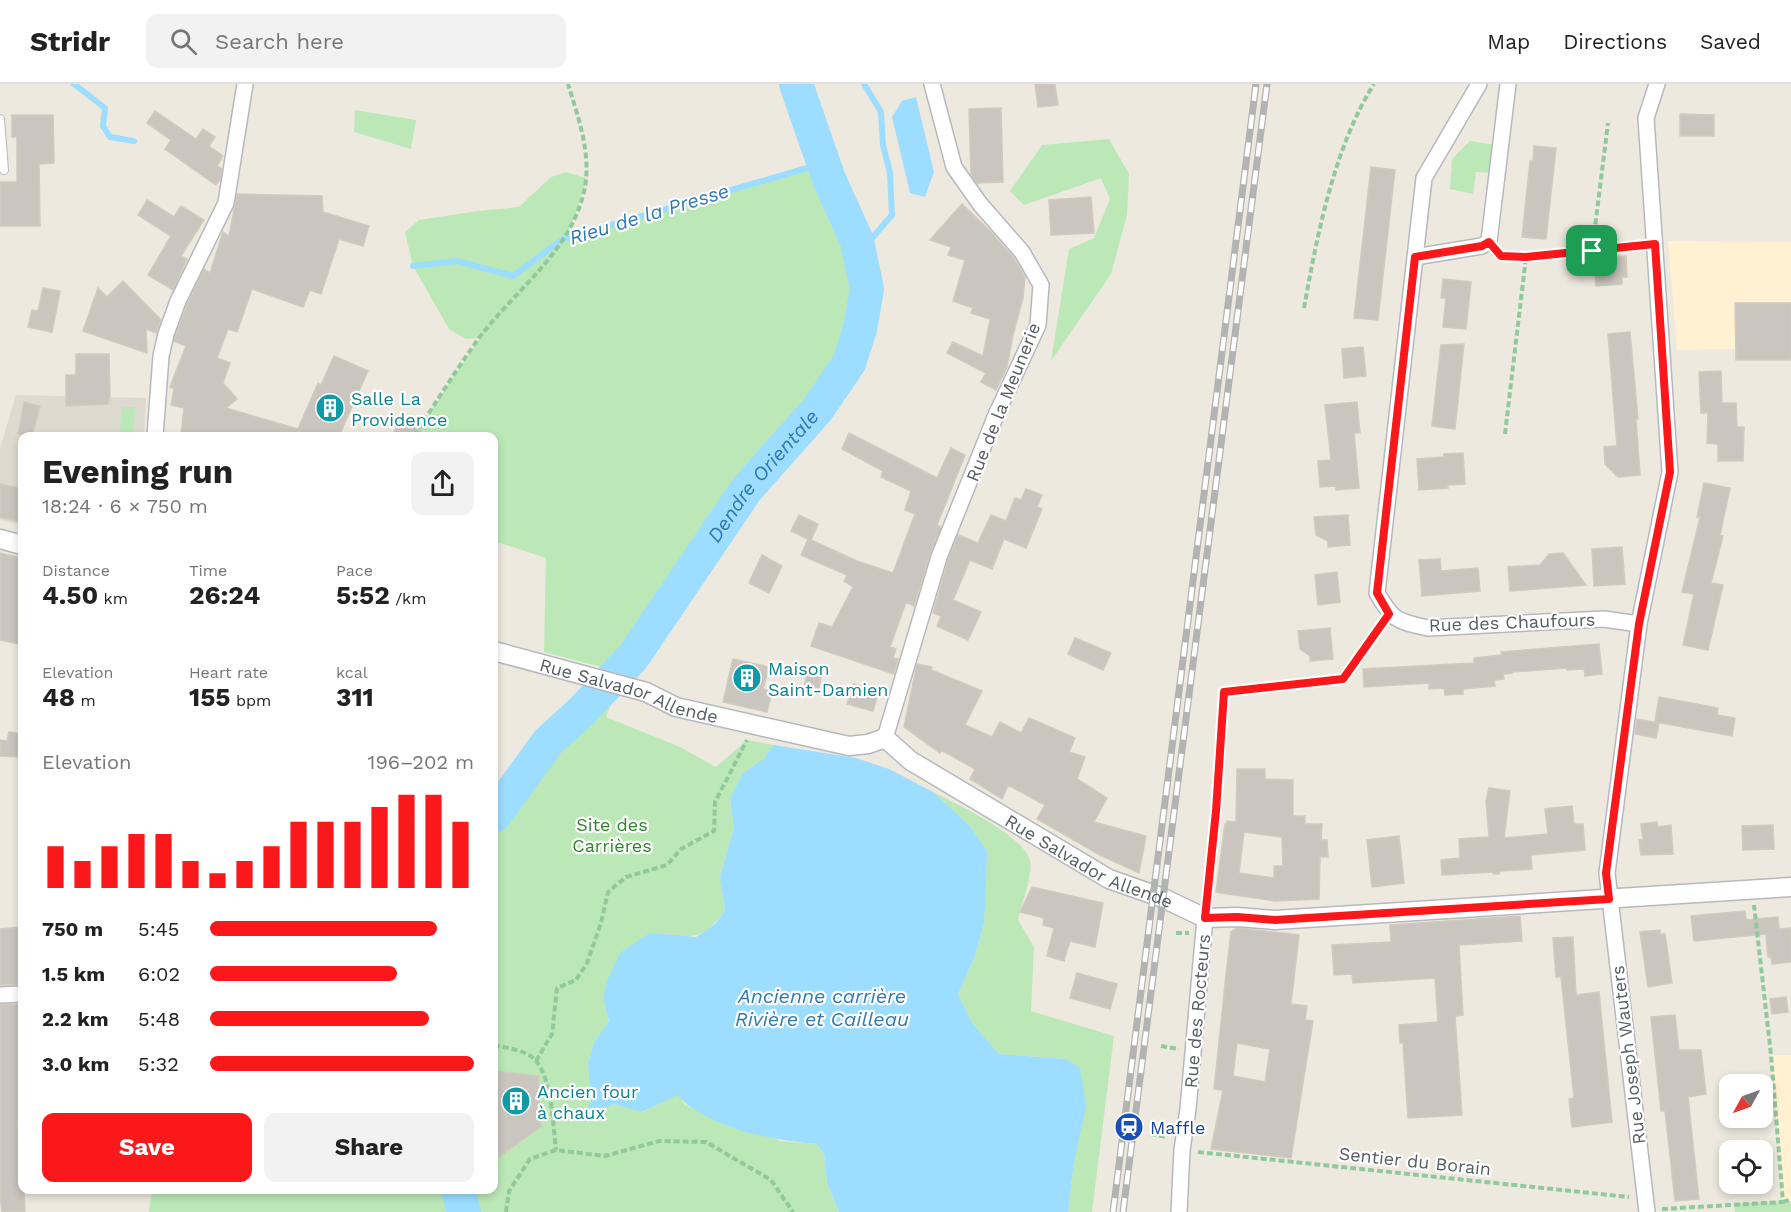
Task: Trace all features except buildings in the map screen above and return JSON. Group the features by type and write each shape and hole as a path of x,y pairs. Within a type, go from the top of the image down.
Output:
{"street":[{"path":"155,432 161,356 166,334 178,301 225,203 245,84"},
{"name":"Rue de la Meunerie","path":"885,738 939,557 996,415 1038,324 1039,315 1041,285 1022,252 980,204 954,167 932,84"},
{"path":"1389,614 1377,593 1424,178 1479,84"},
{"path":"1415,257 1482,246 1489,242 1508,84"},
{"path":"1609,899 1606,873 1639,624 1670,472 1646,118 1657,84"},
{"path":"0,539 18,544"},
{"name":"Rue des Chaufours","path":"1389,614 1402,622 1428,628 1604,619 1639,624"},
{"name":"Rue Salvador Allende","path":"498,652 646,692 676,707 849,746 868,744 885,738 911,761 1108,879 1163,898 1205,918 1237,917 1275,920 1791,887"},
{"name":"Rue Joseph Wauters","path":"1609,899 1646,1207"},
{"name":"Rue des Rocteurs","path":"1179,1212 1182,1150 1188,1109 1205,918"},
{"path":"0,995 18,994"}],"lane":[{"path":"0,119 4,170"},
{"path":"1205,918 1216,811"}],"path":[{"path":"417,432 480,337 556,249 573,221 586,178 583,134 568,84"},
{"path":"1304,308 1317,236 1346,140 1374,84"},
{"path":"1592,251 1608,123"},
{"path":"1489,242 1501,256 1526,257 1655,244"},
{"path":"1505,434 1526,257"},
{"path":"1216,811 1224,692 1343,679 1389,614"},
{"path":"536,1061 552,1034 557,988 576,980 587,963 601,923 608,892 626,877 667,864 681,849 714,831 715,802 747,740 751,724"},
{"path":"1752,890 1771,1055 1783,1202"},
{"path":"498,1046 519,1051 536,1061 548,1089 556,1150"},
{"path":"506,1212 509,1191 530,1159 556,1150 605,1156 659,1141 706,1142 771,1180 793,1212"},
{"name":"Sentier du Borain","path":"1182,1150 1646,1207 1783,1202 1791,1199"}],"shaded area":[{"path":"1668,241 1791,242 1791,348 1677,350"},
{"path":"16,395 146,398 144,432 18,432 18,524 0,520 0,448"},
{"path":"1771,1055 1791,1055 1791,1201 1783,1202 1773,1074"}],"green space":[{"path":"355,110 416,120 411,149 354,132"},
{"path":"1109,139 1129,174 1127,215 1111,274 1051,361 1069,249 1094,238 1110,199 1101,178 1024,205 1010,191 1042,145"},
{"path":"1470,141 1495,145 1493,173 1476,172 1473,194 1450,189 1452,159"},
{"path":"824,163 857,241 867,289 860,329 849,363 817,410 746,490 613,670 544,652 546,558 498,542 498,432 417,432 480,338 466,339 449,329 413,266 405,232 419,220 519,207 551,177 566,172 586,178 573,221 564,239"},
{"path":"121,407 136,407 133,432 120,432"},
{"name":"Site des Carrières","path":"596,697 613,698 606,717 678,746 716,767 747,740 774,745 763,759 742,774 730,799 734,828 720,877 725,910 708,929 692,936 650,933 603,997 609,1021 594,1042 588,1064 591,1103 586,1123 597,1113 613,1104 643,1112 678,1094 685,1105 700,1112 781,1141 817,1144 824,1154 827,1182 839,1212 149,1212 151,1194 498,1194 498,811 548,742"},
{"path":"933,792 1003,831 1025,851 1030,861 1028,882 1018,920 1034,947 1031,1011 1114,1036 1092,1212 1068,1212 1074,1162 1066,1059 999,1054 972,1023 958,994 974,958 984,924 987,851 969,825"},
{"path":"1791,1201 1791,1212 1735,1212 1734,1204"}],"water":[{"path":"916,97 934,172 925,197 910,193 892,117 902,101"},
{"name":"Ancienne carrière Rivière et Cailleau","path":"774,745 856,758 889,769 933,792 969,825 987,851 984,924 974,958 958,994 972,1023 999,1054 1066,1059 1080,1068 1086,1106 1074,1162 1068,1212 839,1212 827,1182 824,1154 817,1144 775,1138 734,1128 695,1110 678,1095 642,1112 613,1104 597,1113 586,1123 580,1115 591,1103 588,1064 594,1042 609,1021 603,998 608,979 620,953 650,933 696,937 715,924 725,910 720,877 734,828 730,799 742,774 763,759"}],"waterway":[{"name":"Rieu de la Presse","path":"74,84 105,108 103,126 110,137 134,141"},
{"name":"Dendre Orientale","path":"498,811 548,742 582,711 633,657 746,490 817,410 849,363 860,329 867,289 857,241 829,179 796,84"},
{"path":"859,253 892,215 890,173 883,145 881,112 864,84"},
{"name":"Rieu de la Presse","path":"413,266 457,261 513,276 563,239 824,163"},
{"name":"Dendre Orientale","path":"459,1194 464,1212"}],"railway":[{"path":"1113,1212 1256,84"},
{"path":"1123,1212 1267,84"}],"place":[{"name":"Salle La Providence","path":"330,408"},
{"name":"Maison Saint-Damien","path":"747,678"},
{"name":"Ancien four à chaux","path":"516,1101"},
{"name":"Maffle","path":"1129,1127"}],"route":[{"path":"1489,242 1501,256 1526,257 1592,251 1655,244 1670,472 1639,624 1606,873 1609,899 1275,920 1237,917 1205,918 1216,811 1224,692 1343,679 1389,614 1377,593 1415,257 1482,246 1489,242"}]}
